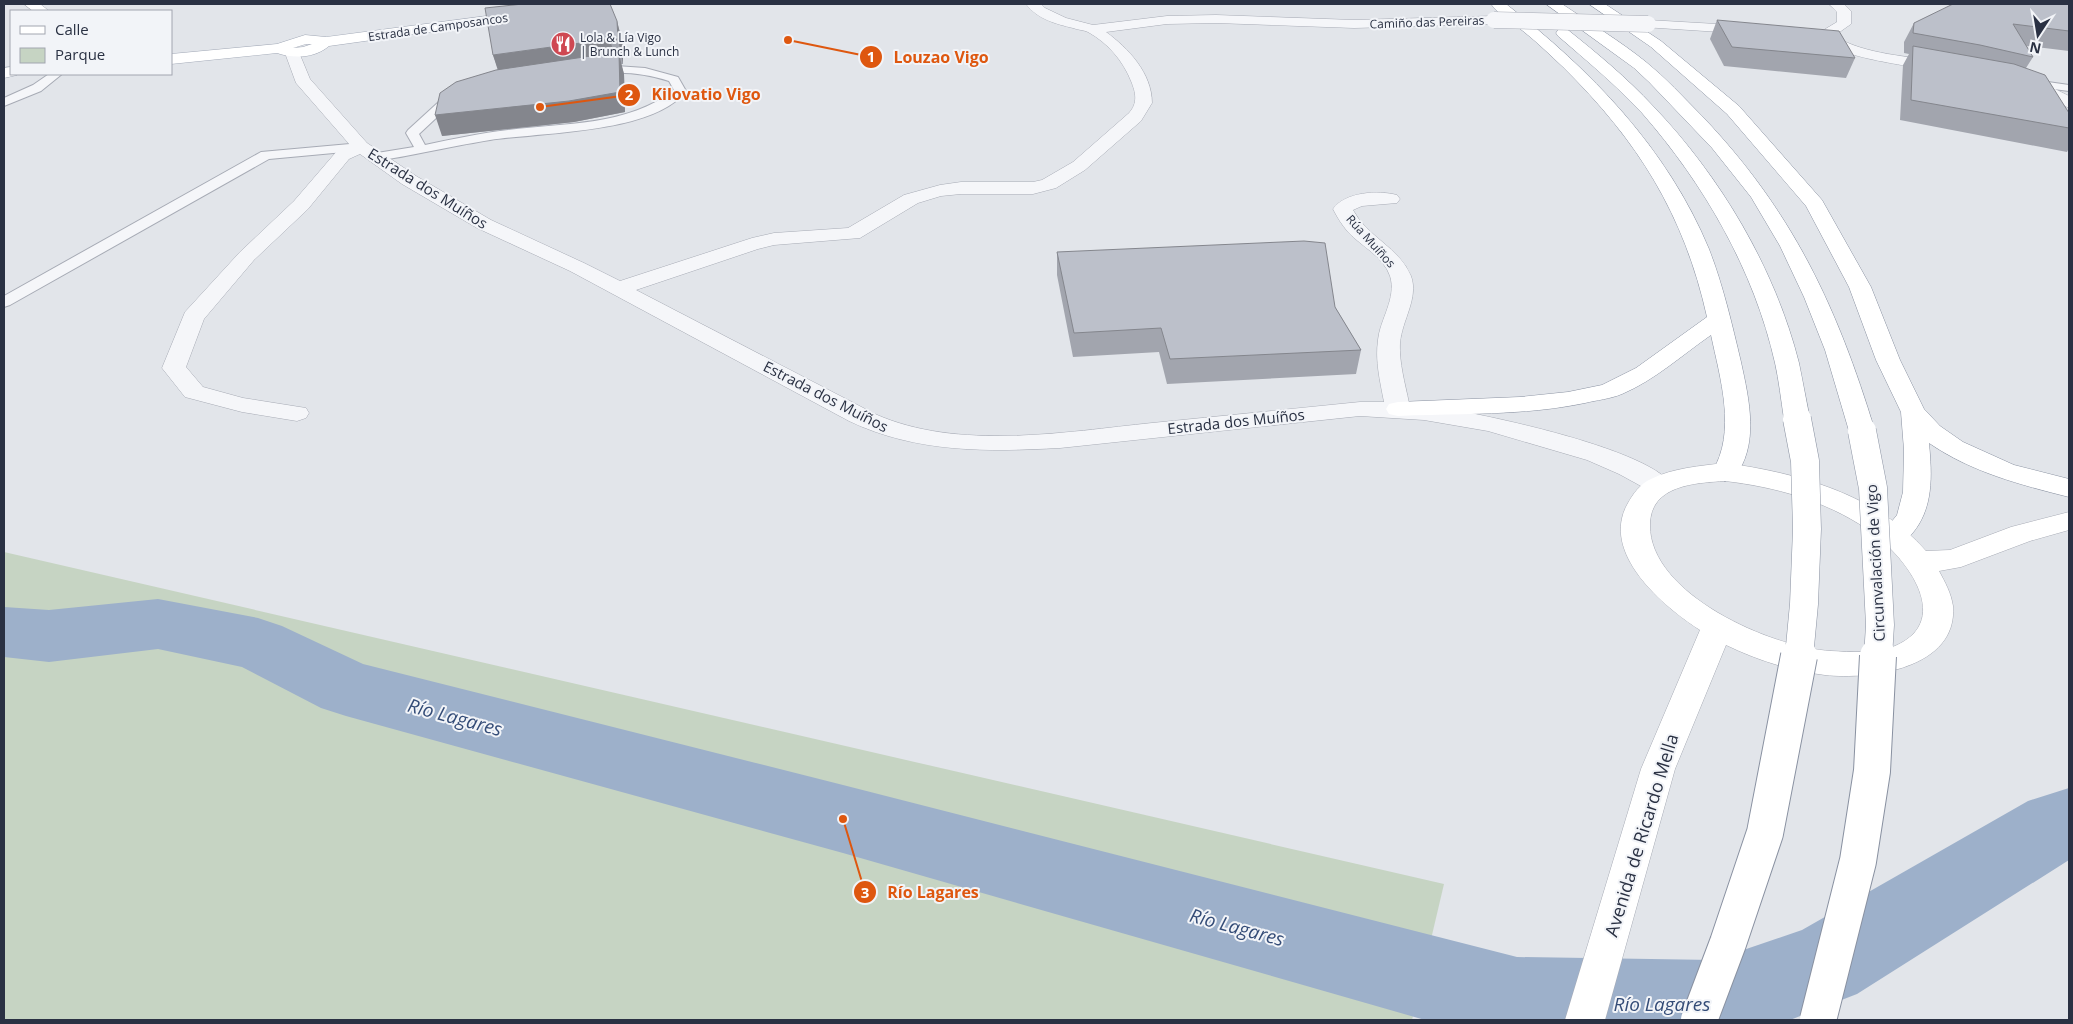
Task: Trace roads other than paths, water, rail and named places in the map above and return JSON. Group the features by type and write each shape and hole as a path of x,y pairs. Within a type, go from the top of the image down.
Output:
{"main road":[{"path":"1524,4 1590,54 1633,93 1678,144 1711,191 1745,250 1765,297 1785,354 1805,461 1807,529 1804,604 1798,670 1765,833 1728,943 1699,1020"},
{"name":"Circunvalación de Vigo","path":"1553,4 1640,66 1678,101 1716,141 1776,220 1804,273 1828,328 1850,386 1862,431 1873,488 1880,625 1872,771 1858,861 1818,1020"},
{"path":"1596,4 1656,44 1733,110 1814,204 1860,287 1888,360 1913,412 1931,432 1954,448 2005,471 2069,488"},
{"path":"1496,12 1528,26 1583,77 1625,124 1681,210 1698,248 1719,320 1733,382 1737,424 1733,461 1725,472"},
{"name":"Estrada de Camposancos","path":"172,58 312,50 321,46 323,42 536,14"},
{"path":"1398,409 1528,404 1574,399 1616,388 1649,370 1700,330 1719,320"},
{"path":"1894,536 1911,516 1916,494 1916,434 1913,412"},
{"path":"1725,472 1753,474 1813,490 1870,518 1894,536 1919,562 1932,583 1938,604 1937,623 1927,640 1910,653 1885,661 1855,664 1829,662 1785,654 1749,642 1716,626 1688,607 1665,587 1648,567 1638,546 1634,528 1637,511 1645,497 1659,485 1689,475 1725,472"},
{"path":"1919,562 1951,560 2021,534 2069,521"},
{"name":"Avenida de Ricardo Mella","path":"1585,1020 1605,954 1613,917 1658,768 1710,648 1716,626"}],"street":[{"name":"Camiño das Pereiras","path":"1033,4 1040,11 1093,29 1167,20 1216,18 1370,24 1450,20 1496,12 1763,32"},
{"path":"1827,38 1827,34 1844,24 1844,11 1836,4"},
{"path":"1322,11 1333,22"},
{"path":"618,288 752,244 774,239 853,234 910,199 940,191 961,188 1033,188 1049,184 1065,176 1135,117 1142,109 1144,100 1130,62 1119,48 1093,29"},
{"path":"1809,36 1827,38 1834,43 1870,53 1958,70"},
{"name":"Estrada dos Muíños","path":"288,51 302,80 369,152 409,180 484,224 618,288 871,422 900,432 930,438 969,442 1041,441 1360,408 1398,409 1491,424 1557,441 1602,456 1639,472 1659,485"},
{"path":"2006,79 2041,88 2069,103"},
{"path":"297,413 242,405 194,392 174,368 193,317 247,256 301,205 343,155 369,152"},
{"name":"Rúa Muíños","path":"1390,199 1360,200 1350,203 1344,209 1346,217 1356,228 1392,260 1402,278 1401,301 1390,332 1388,354 1398,409"}],"lane":[{"path":"4,302 266,155 369,152 421,148 492,136 598,123 641,114 659,108 673,99 680,91 674,80 657,72 616,68 578,73"},
{"path":"4,102 37,88 55,75"},
{"path":"2022,82 2069,88"},
{"path":"421,148 412,133 447,101 466,92"}],"waterway":[{"name":"Río Lagares","path":"4,632 49,636 158,624 258,644 346,688 843,819 1517,1002 1714,1005 1826,964 2056,826 2069,823"}],"place":[{"name":"Louzao Vigo","path":"788,40"},
{"name":"Lola & Lía Vigo | Brunch & Lunch","path":"563,44"},
{"name":"Kilovatio Vigo","path":"540,107"},
{"name":"Río Lagares","path":"843,819"}]}
